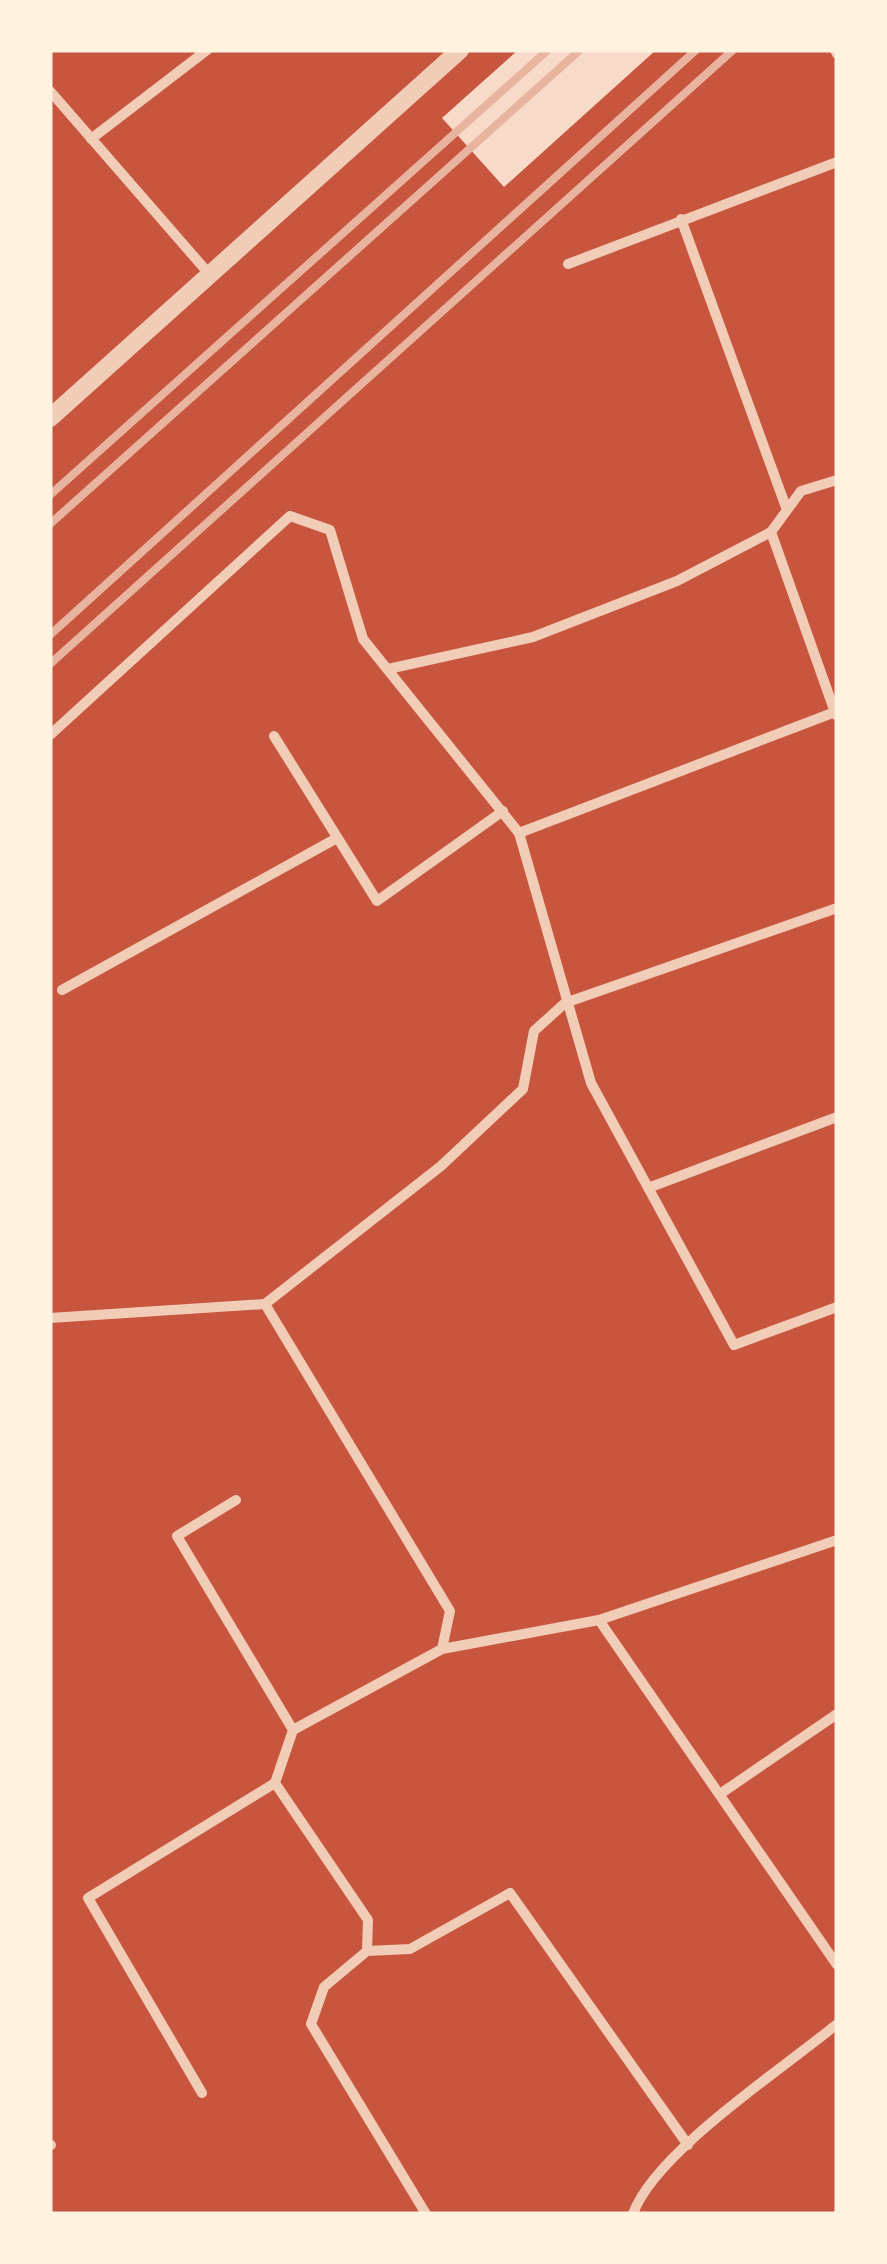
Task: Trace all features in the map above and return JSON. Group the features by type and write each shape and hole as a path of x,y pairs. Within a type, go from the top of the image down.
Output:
{"street":[{"path":"91,139 206,50"},
{"path":"50,418 460,50"},
{"path":"50,91 210,275"},
{"path":"568,264 837,162"},
{"path":"681,219 787,510"},
{"path":"388,669 534,637 677,581 771,532 801,491 837,480"},
{"path":"50,735 290,516 330,530 364,639 519,833 591,1083 734,1344 837,1307"},
{"path":"519,833 836,715 771,532"},
{"path":"274,736 377,902 503,811"},
{"path":"62,990 338,838"},
{"path":"50,1318 265,1304 441,1166 523,1089 534,1030 565,1003 837,908"},
{"path":"648,1188 837,1118"},
{"path":"265,1304 450,1612 442,1648"},
{"path":"236,1500 176,1536 292,1730"},
{"path":"202,2092 88,1898 274,1784 292,1730 442,1648 599,1620 837,1540"},
{"path":"599,1620 837,1965"},
{"path":"720,1794 837,1714"},
{"path":"274,1784 368,1920 367,1951"},
{"path":"426,2214 311,2024 324,1987 367,1951 410,1950 510,1892 688,2145"},
{"path":"633,2214 638,2199 663,2166 837,2024"}],"building":[{"path":"518,50 656,50 504,187 442,118"}],"railway":[{"path":"50,495 548,50"},
{"path":"50,524 580,50"},
{"path":"50,635 696,50"},
{"path":"50,664 733,50"}]}
